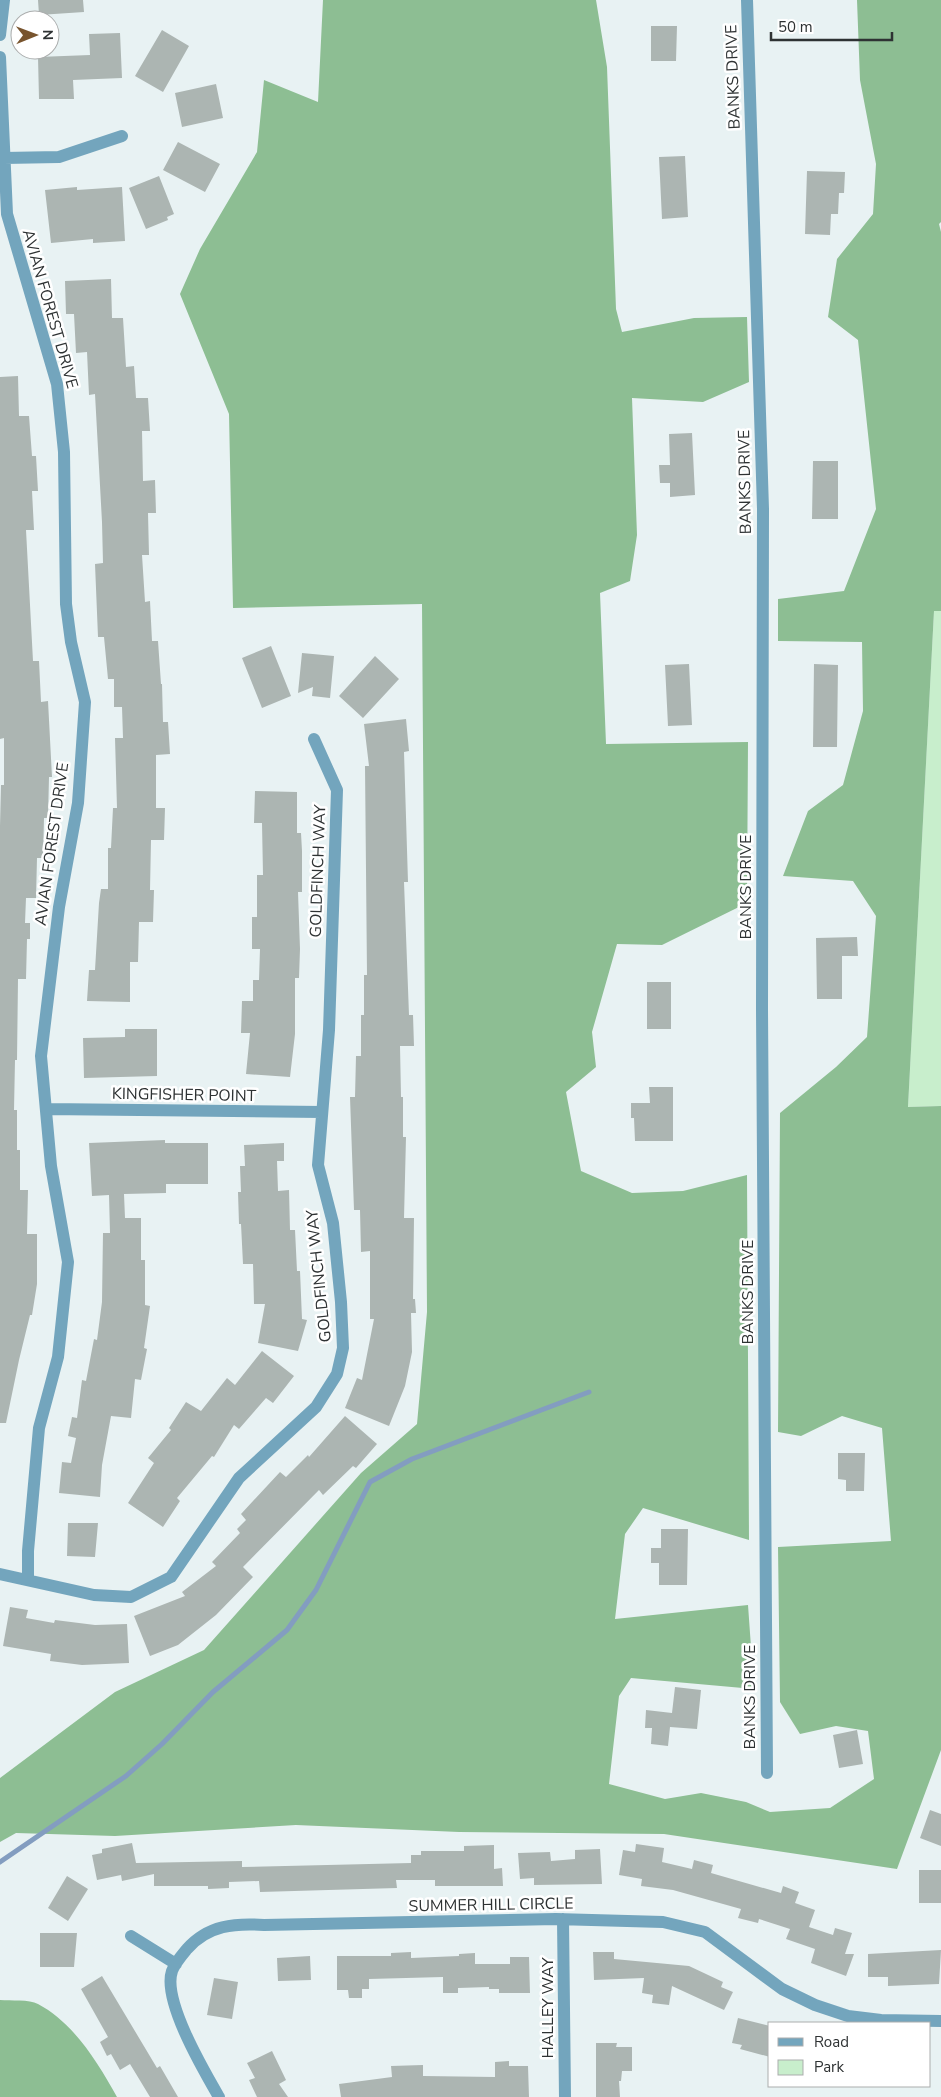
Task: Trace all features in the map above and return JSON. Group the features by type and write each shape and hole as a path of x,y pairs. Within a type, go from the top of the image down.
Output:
{"street":[{"path":"0,35 4,0"},
{"name":"BANKS DRIVE","path":"747,0 763,509 762,1008 767,1773"},
{"name":"AVIAN FOREST DRIVE","path":"0,57 7,214 57,384 64,452 66,604 71,642 85,702 78,803 59,907 41,1056 52,1166 68,1262 58,1357 39,1428 28,1551 28,1579"},
{"path":"4,158 59,157 122,136"},
{"name":"GOLDFINCH WAY","path":"0,1574 94,1595 130,1597 170,1577 239,1478 316,1407 337,1374 343,1348 341,1302 333,1223 318,1165 329,1030 337,790 314,739"},
{"name":"KINGFISHER POINT","path":"46,1109 322,1112"},
{"name":"SUMMER HILL CIRCLE","path":"219,2097 185,2033 176,2008 171,1982 172,1970 192,1944 200,1937 217,1928 237,1924 563,1920 663,1922 705,1932 782,1989 815,2005 848,2016 881,2020 941,2021"},
{"name":"HALLEY WAY","path":"563,1920 564,2097"},
{"path":"131,1936 176,1964"}],"green space":[{"path":"323,0 596,0 607,67 616,309 622,332 694,318 747,317 749,382 703,402 632,398 637,535 630,581 600,593 606,744 748,742 747,903 662,945 617,944 592,1032 596,1067 566,1092 581,1171 632,1193 683,1191 747,1175 749,1540 643,1508 625,1534 615,1619 748,1605 754,1689 631,1678 619,1696 609,1784 665,1799 701,1793 746,1802 770,1812 830,1808 874,1779 868,1731 836,1726 800,1734 780,1702 778,1547 891,1541 882,1428 842,1416 801,1436 778,1432 780,1113 836,1067 867,1037 876,916 853,881 783,876 808,811 843,785 863,711 862,642 778,641 778,599 844,591 876,509 858,340 828,317 837,259 873,214 876,164 860,80 857,0 941,0 941,222 939,224 941,232 941,611 934,611 908,1107 941,1106 941,1750 897,1869 664,1834 459,1832 296,1825 115,1836 16,1833 0,1842 0,1778 115,1692 204,1650 361,1473 417,1424 427,1312 422,604 233,608 229,414 180,294 200,249 257,152 264,80 318,102"},
{"path":"934,611 941,611 941,1106 908,1107"},
{"path":"0,2000 34,2002 51,2012 84,2045 117,2097 0,2097"}],"building":[{"path":"38,0 83,0 84,12 60,14 60,10 39,10"},
{"path":"651,26 677,26 676,61 651,61"},
{"path":"162,30 189,46 163,92 135,76"},
{"path":"120,33 122,78 73,80 74,99 39,99 38,60 60,60 60,56 90,55 89,34"},
{"path":"216,84 223,118 182,127 175,93"},
{"path":"178,142 220,164 205,192 163,170"},
{"path":"685,156 688,217 662,219 659,157"},
{"path":"807,171 845,172 844,193 839,193 838,214 831,214 830,235 805,234"},
{"path":"159,176 174,214 167,217 168,220 146,229 129,188"},
{"path":"77,187 77,190 122,187 125,241 93,243 93,239 51,243 45,190"},
{"path":"111,279 112,318 123,318 126,367 134,366 136,398 148,398 150,431 142,431 143,481 155,480 156,513 148,513 149,555 142,555 145,602 150,601 152,641 158,641 163,722 168,722 170,754 156,755 156,808 165,808 164,840 151,840 150,890 154,890 153,922 139,922 138,962 130,962 130,1002 87,1001 89,970 95,970 101,889 108,889 108,848 111,848 113,808 117,808 115,738 123,738 122,707 114,707 114,679 108,679 104,637 98,637 95,564 103,563 95,394 89,395 87,352 76,353 74,314 66,314 65,281"},
{"path":"18,376 19,416 29,416 32,456 36,456 38,491 32,491 34,530 26,530 33,661 39,661 41,702 48,701 52,777 49,777 48,818 44,818 43,858 37,858 36,898 26,898 25,923 30,923 30,939 27,939 26,979 18,979 17,1060 15,1060 14,1110 17,1110 17,1150 20,1150 20,1190 28,1190 27,1234 37,1234 37,1284 32,1315 30,1315 19,1360 6,1423 0,1423 0,826 1,785 4,785 4,738 0,739 0,377"},
{"path":"692,433 695,495 670,497 670,483 660,483 659,465 670,465 669,434"},
{"path":"813,461 838,461 838,519 812,519"},
{"path":"271,646 291,696 262,708 242,658"},
{"path":"302,653 334,656 330,698 312,696 313,687 298,693"},
{"path":"375,656 399,679 363,718 339,696"},
{"path":"689,664 692,725 668,726 665,665"},
{"path":"814,664 838,665 837,747 813,747"},
{"path":"406,719 409,751 404,752 408,882 404,882 409,1015 413,1015 414,1046 400,1046 403,1137 406,1137 404,1218 414,1218 413,1299 415,1299 416,1313 411,1313 412,1352 405,1386 389,1426 345,1408 357,1378 362,1380 374,1319 370,1319 370,1251 361,1252 360,1210 354,1210 350,1097 355,1097 356,1056 361,1056 361,1015 364,1015 364,975 367,975 365,766 369,766 364,724"},
{"path":"255,791 297,792 297,833 301,833 302,851 302,892 298,892 299,978 295,978 295,1034 290,1077 246,1074 250,1033 241,1033 242,1001 253,1001 253,980 259,980 260,949 252,949 252,917 257,917 257,875 263,875 262,823 254,823"},
{"path":"857,937 858,956 842,956 842,999 817,999 816,938"},
{"path":"647,982 671,982 671,1029 647,1029"},
{"path":"125,1029 157,1029 157,1076 84,1078 83,1038 125,1037"},
{"path":"649,1087 673,1087 673,1141 635,1141 634,1118 631,1118 631,1103 650,1103"},
{"path":"165,1140 165,1143 208,1143 208,1184 166,1184 166,1193 124,1194 125,1218 141,1218 141,1260 145,1260 145,1305 150,1306 144,1348 147,1349 141,1380 135,1379 131,1418 111,1416 102,1465 100,1497 59,1493 62,1462 71,1463 76,1438 68,1436 72,1417 77,1418 82,1380 86,1381 94,1339 97,1340 102,1302 103,1233 110,1233 109,1195 92,1196 89,1143"},
{"path":"284,1143 284,1161 277,1161 278,1191 289,1190 290,1230 295,1230 297,1271 300,1271 302,1319 307,1320 298,1351 258,1343 265,1304 254,1304 253,1264 243,1264 241,1224 239,1224 238,1192 241,1192 240,1166 245,1166 244,1145"},
{"path":"262,1351 294,1376 273,1403 266,1398 239,1429 234,1425 214,1457 212,1456 177,1498 180,1501 163,1527 128,1503 154,1463 148,1458 171,1430 169,1428 186,1402 201,1411 227,1378 235,1385"},
{"path":"345,1416 377,1444 356,1468 353,1466 323,1495 319,1490 243,1567 253,1577 216,1615 178,1645 150,1656 134,1616 185,1596 182,1592 216,1566 212,1562 240,1533 237,1529 246,1520 241,1514 280,1472 286,1477 308,1455 309,1457"},
{"path":"838,1453 865,1453 864,1491 846,1491 846,1480 838,1479"},
{"path":"68,1523 98,1523 95,1557 67,1556"},
{"path":"661,1529 688,1529 687,1585 659,1585 659,1563 651,1563 651,1548 661,1548"},
{"path":"10,1607 28,1610 26,1618 54,1623 55,1620 95,1625 127,1624 129,1663 82,1665 50,1661 51,1654 3,1646"},
{"path":"675,1687 701,1690 697,1729 670,1727 668,1746 651,1744 652,1728 645,1728 646,1710 672,1713"},
{"path":"857,1730 863,1764 839,1768 833,1735"},
{"path":"930,1810 941,1814 941,1846 920,1838"},
{"path":"132,1843 136,1863 242,1861 242,1867 411,1863 411,1855 421,1855 421,1851 464,1851 464,1846 494,1845 494,1869 502,1868 503,1886 435,1886 435,1880 396,1880 397,1888 260,1892 259,1881 229,1882 229,1888 208,1889 208,1886 154,1886 154,1874 122,1881 121,1875 97,1880 92,1855 102,1853 102,1849"},
{"path":"636,1844 664,1848 662,1862 692,1869 694,1860 713,1865 711,1873 781,1893 783,1886 799,1892 795,1903 815,1910 809,1927 833,1935 835,1928 852,1933 845,1954 854,1954 846,1976 811,1963 815,1949 786,1939 790,1929 759,1919 758,1923 738,1918 741,1909 673,1890 641,1886 642,1879 619,1875 623,1850 635,1852"},
{"path":"600,1849 602,1884 534,1885 534,1878 520,1879 518,1853 550,1852 551,1861 575,1859 575,1850"},
{"path":"919,1870 941,1870 941,1903 919,1903"},
{"path":"67,1876 88,1889 68,1921 48,1908"},
{"path":"40,1933 77,1933 74,1967 40,1967"},
{"path":"941,1950 939,1984 888,1986 888,1977 868,1977 868,1954"},
{"path":"411,1952 411,1958 459,1956 459,1954 475,1953 475,1964 510,1964 510,1957 529,1957 530,1993 499,1993 499,1989 489,1989 489,1987 458,1988 458,1993 443,1993 443,1977 369,1979 369,1989 362,1989 362,1998 349,1998 348,1990 337,1990 337,1956 391,1956 391,1953"},
{"path":"593,1952 614,1952 614,1959 689,1966 723,1982 721,1987 733,1992 724,2010 672,1986 669,2005 652,2003 653,1995 642,1993 644,1978 594,1980"},
{"path":"310,1956 311,1980 278,1981 277,1958"},
{"path":"102,1976 157,2068 160,2066 178,2097 150,2097 130,2064 120,2070 111,2054 107,2056 100,2042 108,2037 81,1989"},
{"path":"214,1978 238,1982 232,2019 207,2015"},
{"path":"738,2018 768,2026 768,2056 740,2049 742,2045 732,2043"},
{"path":"596,2043 617,2043 616,2047 632,2047 632,2071 622,2071 621,2081 619,2081 620,2097 596,2097"},
{"path":"272,2051 286,2080 279,2084 288,2097 257,2097 249,2080 255,2078 247,2063"},
{"path":"509,2061 509,2066 528,2066 529,2097 341,2097 339,2084 392,2077 391,2066 423,2065 423,2076 495,2077 495,2062"}],"waterway":[{"path":"0,1862 126,1776 162,1744 213,1692 287,1630 316,1590 370,1482 412,1459 589,1392"}]}
